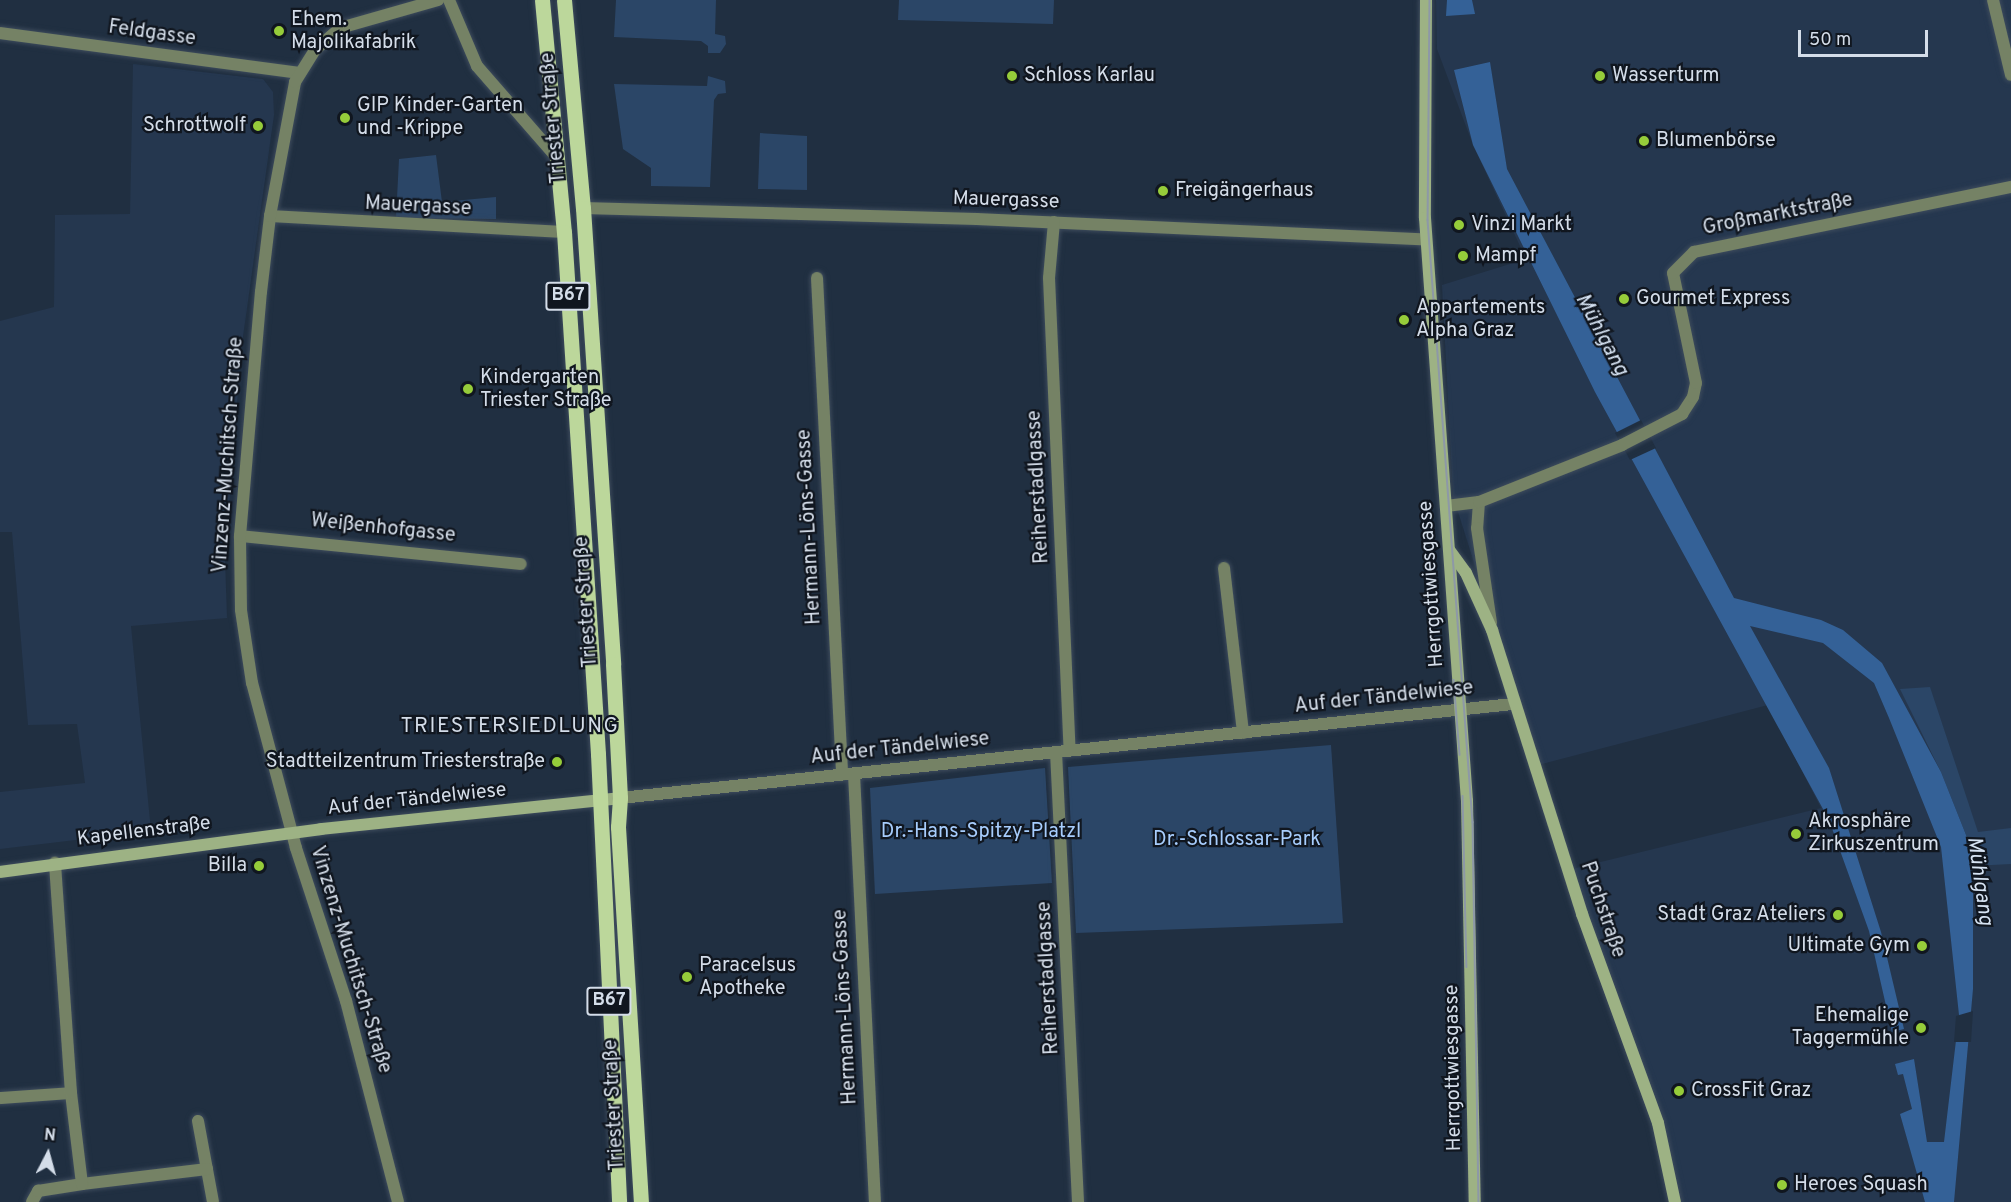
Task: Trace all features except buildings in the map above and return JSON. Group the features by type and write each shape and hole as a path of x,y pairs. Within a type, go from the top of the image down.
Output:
{"main road":[{"name":"Triester Straße","path":"542,0 564,232 619,1202"},
{"name":"Triester Straße","path":"564,0 583,208 620,798 621,901 630,989 641,1202"},
{"name":"Herrgottwiesgasse","path":"1426,0 1426,239 1469,840 1475,1202"},
{"name":"Puchstraße","path":"1449,550 1466,573 1492,630 1513,704 1582,914 1658,1123 1675,1202"},
{"name":"Auf der Tändelwiese","path":"292,833 620,798"},
{"name":"Kapellenstraße","path":"0,872 292,833"}],"street":[{"name":"Vinzenz-Muchitsch-Straße","path":"398,1202 346,1001 292,833 252,683 241,610 240,536 252,374 270,216 291,93 299,74 321,43 340,28 438,0"},
{"path":"449,0 477,66 558,159"},
{"path":"1993,0 2011,75"},
{"name":"Feldgasse","path":"0,33 299,74"},
{"name":"Großmarktstraße","path":"1446,506 1479,502 1648,434 1682,414 1693,397 1696,383 1672,284 1679,263 1694,252 2011,187"},
{"name":"Mauergasse","path":"583,208 1054,222 1426,239"},
{"name":"Mauergasse","path":"270,216 564,232"},
{"name":"Reiherstadlgasse","path":"1054,222 1049,278 1070,751"},
{"name":"Hermann-Löns-Gasse","path":"817,278 875,1202"},
{"name":"Puchstraße","path":"1479,502 1477,528 1492,630"},
{"name":"Weißenhofgasse","path":"240,536 522,564"},
{"path":"1224,567 1243,733"},
{"name":"Auf der Tändelwiese","path":"620,798 1513,704"},
{"name":"Reiherstadlgasse","path":"1056,752 1078,1202"},
{"path":"55,863 71,1093 82,1184"},
{"path":"0,1098 71,1093"},
{"path":"198,1121 213,1202"},
{"path":"32,1202 38,1191 207,1169"}],"shaded area":[{"path":"1436,0 2011,0 2011,1202 1675,1202 1671,1169 1568,870 1821,808 1768,705 1538,765 1453,496 1442,285 1526,259 1473,145 1437,49"},
{"path":"1447,0 1472,0 1475,14 1446,16"},
{"path":"1490,62 1507,169 1734,598 1821,620 1843,630 1882,663 1941,772 1968,840 1973,875 1973,989 1954,1202 1925,1202 1900,1114 1912,1109 1903,1074 1898,1075 1895,1064 1914,1059 1927,1142 1944,1142 1959,1015 1941,847 1889,718 1874,683 1823,643 1750,626 1829,768 1881,932 1904,1029 1892,1032 1869,931 1829,820 1595,392 1473,145 1454,70"},
{"path":"133,64 263,79 273,92 274,115 241,351 225,560 227,618 131,626 151,831 0,849 0,792 85,783 77,724 28,725 12,532 0,532 0,321 54,307 55,215 130,214"}],"green space":[{"path":"616,0 716,0 715,34 725,36 726,44 720,53 708,53 708,46 701,41 614,37"},
{"path":"899,0 1054,0 1053,24 898,20"},
{"path":"708,76 725,81 726,93 718,94 714,100 710,187 651,186 651,168 623,149 614,84 707,86"},
{"path":"760,133 807,136 807,190 758,189"},
{"path":"436,155 442,202 496,197 496,219 396,218 399,159"},
{"path":"1930,687 1978,832 2011,828 2011,864 1972,866 1968,840 1941,772 1900,689"},
{"name":"Dr.-Schlossar-Park","path":"1331,745 1343,923 1076,933 1068,767"},
{"name":"Dr.-Hans-Spitzy-Platzl","path":"1045,768 1052,883 875,894 870,788"}],"pier":[{"path":"1641,420 1656,448 1630,460 1615,433"},
{"path":"1973,1011 1971,1042 1954,1042 1956,1016"}],"tram line":[{"path":"1430,0 1428,220 1473,822 1479,1202"},
{"path":"1454,680 1460,755"},
{"path":"1463,796 1467,967"}],"place":[{"name":"Ehem. Majolikafabrik","path":"279,31"},
{"name":"Schloss Karlau","path":"1012,76"},
{"name":"Wasserturm","path":"1600,76"},
{"name":"GIP Kinder-Garten und -Krippe","path":"345,118"},
{"name":"Schrottwolf","path":"258,126"},
{"name":"Blumenbörse","path":"1644,141"},
{"name":"Freigängerhaus","path":"1163,191"},
{"name":"Vinzi Markt","path":"1459,225"},
{"name":"Mampf","path":"1463,256"},
{"name":"Gourmet Express","path":"1624,299"},
{"name":"Appartements Alpha Graz","path":"1404,320"},
{"name":"Kindergarten Triester Straße","path":"468,389"},
{"name":"Stadtteilzentrum Triesterstraße","path":"557,762"},
{"name":"Akrosphäre Zirkuszentrum","path":"1796,834"},
{"name":"Billa","path":"259,866"},
{"name":"Stadt Graz Ateliers","path":"1838,915"},
{"name":"Ultimate Gym","path":"1922,946"},
{"name":"Paracelsus Apotheke","path":"687,977"},
{"name":"Ehemalige Taggermühle","path":"1921,1028"},
{"name":"CrossFit Graz","path":"1679,1091"},
{"name":"Heroes Squash","path":"1782,1185"}],"district":[{"name":"TRIESTERSIEDLUNG","path":"510,727"}],"water label":[{"name":"Mühlgang","path":"1601,335"},
{"name":"Mühlgang","path":"1979,881"}]}
